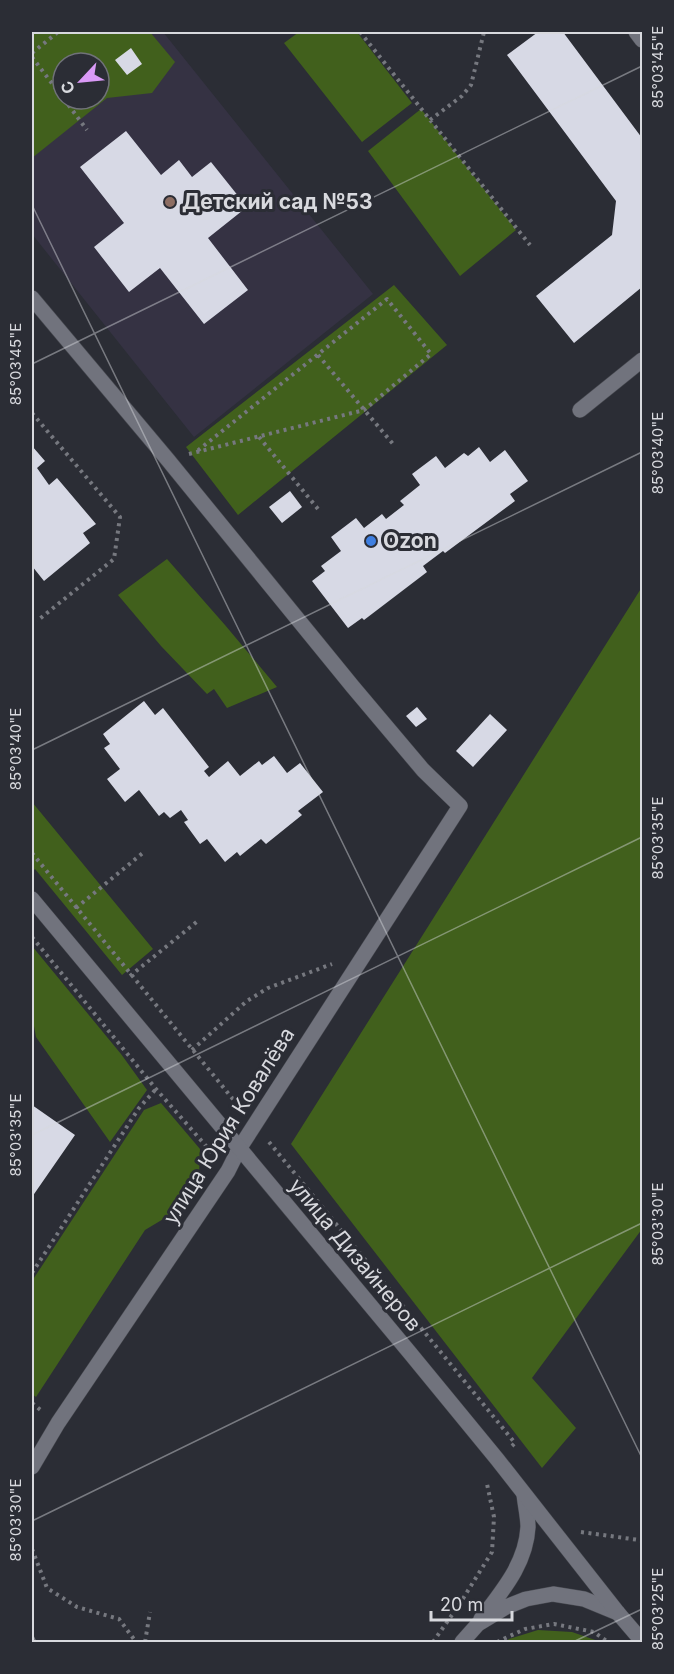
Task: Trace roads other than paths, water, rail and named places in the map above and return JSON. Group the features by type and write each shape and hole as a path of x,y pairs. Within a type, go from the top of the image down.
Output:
{"street":[{"path":"636,32 642,40"},
{"name":"улица Юрия Ковалёва","path":"32,298 168,460 352,687 423,770 460,806 239,1149 228,1171 58,1423 32,1467"},
{"path":"580,410 642,360"},
{"name":"улица Дизайнеров","path":"32,899 410,1353 642,1641"},
{"path":"462,1642 510,1581 524,1551 528,1526 524,1494"},
{"path":"478,1624 506,1607 526,1599 554,1594 584,1599 618,1613"}],"place":[{"name":"Детский сад №53","path":"170,202"},
{"name":"Ozon","path":"371,541"}]}
